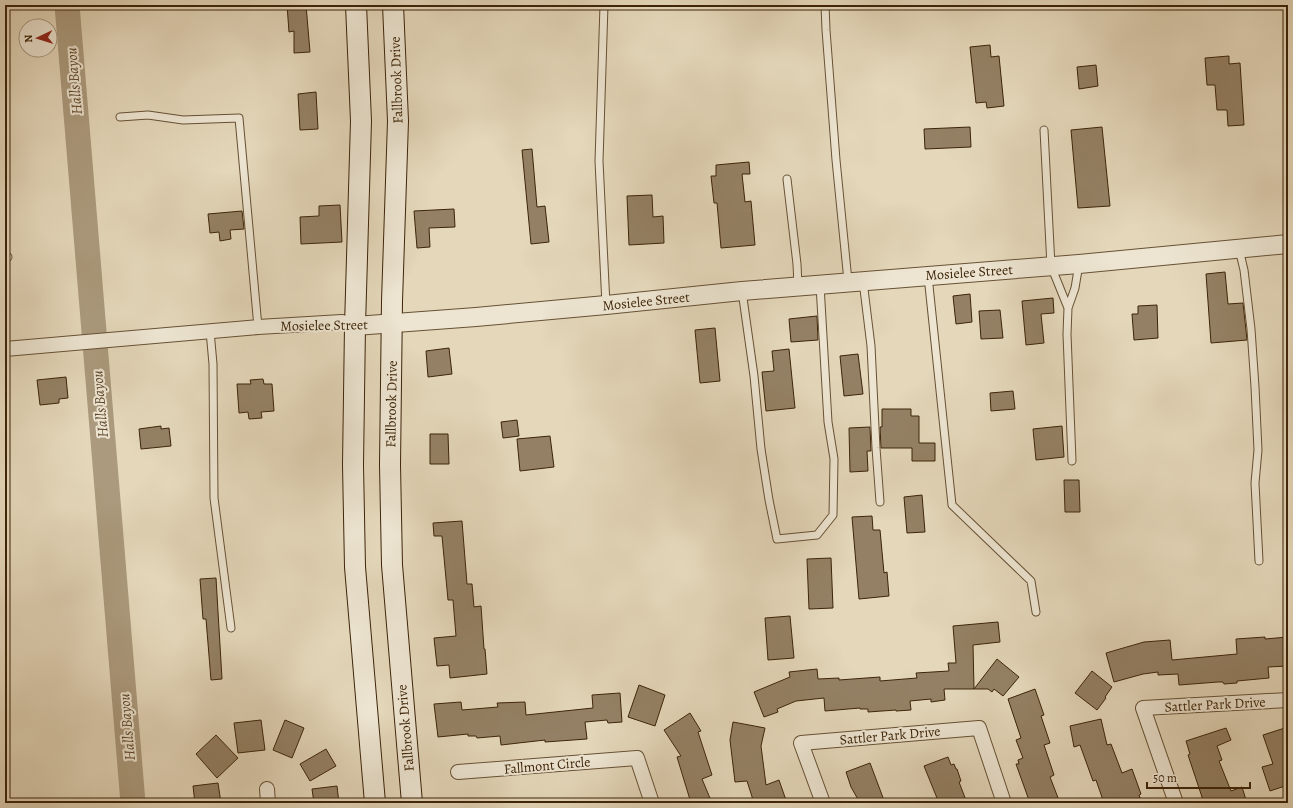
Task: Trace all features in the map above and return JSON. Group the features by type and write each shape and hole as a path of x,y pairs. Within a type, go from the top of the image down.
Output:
{"main road":[{"path":"356,5 361,121 355,326 353,465 355,567 375,803"},
{"name":"Fallbrook Drive","path":"393,5 398,121 392,323 390,465 392,565 412,803"}],"street":[{"name":"Mosielee Street","path":"5,349 258,327 342,322 355,326 476,317 606,306 742,291 1079,264 1288,244"},
{"name":"Sattler Park Drive","path":"1176,803 1143,708 1288,700"},
{"name":"Sattler Park Drive","path":"823,803 801,743 979,728 1004,803"},
{"name":"Fallmont Circle","path":"458,772 637,758 652,803"}],"lane":[{"path":"604,5 599,161 606,306"},
{"path":"825,5 836,160 856,281 871,346 880,502"},
{"path":"120,117 148,115 183,120 239,118 258,327"},
{"path":"1044,130 1051,266 1068,308"},
{"path":"787,179 797,264 798,286"},
{"path":"1239,248 1244,270 1251,329 1255,387 1258,450 1255,483 1259,561"},
{"path":"1072,461 1067,334 1068,308 1075,288 1079,264"},
{"path":"928,275 952,505 1031,581 1036,612"},
{"path":"742,291 754,376 761,449 777,539 817,535 833,515 834,459 828,422 820,284"},
{"path":"210,331 213,364 214,498 231,628"}],"building":[{"path":"287,5 306,5 310,52 294,53 294,31 289,32"},
{"path":"990,45 991,57 999,56 1004,106 987,108 986,102 976,103 970,47"},
{"path":"1229,56 1229,64 1240,63 1244,125 1228,126 1227,110 1217,110 1215,85 1207,85 1205,58"},
{"path":"1096,65 1098,86 1079,89 1077,67"},
{"path":"316,92 318,129 300,130 298,94"},
{"path":"970,127 971,147 925,149 924,129"},
{"path":"1102,127 1110,206 1078,208 1071,130"},
{"path":"532,149 537,207 545,206 549,242 531,244 522,150"},
{"path":"749,162 750,174 742,174 745,202 751,201 755,245 721,248 717,203 714,203 711,176 716,176 716,165"},
{"path":"652,195 653,217 663,216 664,243 629,245 627,196"},
{"path":"340,205 342,242 301,244 300,217 319,216 319,206"},
{"path":"454,209 455,227 429,228 430,247 417,248 414,211"},
{"path":"242,211 244,229 230,230 231,239 220,241 219,232 210,233 208,214"},
{"path":"1225,272 1228,304 1243,303 1247,340 1211,343 1206,274"},
{"path":"970,294 972,322 956,324 953,296"},
{"path":"1053,298 1054,313 1041,314 1044,343 1026,345 1022,301"},
{"path":"1157,305 1158,338 1134,340 1132,314 1138,314 1138,306"},
{"path":"1000,310 1003,338 981,339 979,311"},
{"path":"817,316 818,340 791,342 789,319"},
{"path":"715,328 720,381 700,383 695,330"},
{"path":"449,348 452,374 428,377 426,351"},
{"path":"789,349 795,408 766,411 762,372 774,371 772,351"},
{"path":"858,354 863,394 844,396 840,356"},
{"path":"66,377 68,398 59,399 59,403 40,405 37,380"},
{"path":"263,379 264,384 272,384 274,411 261,412 262,418 249,419 248,412 239,413 237,384 251,384 250,380"},
{"path":"1013,391 1015,409 991,411 990,393"},
{"path":"882,409 911,409 911,416 919,416 919,443 935,443 935,461 912,461 912,448 881,448 880,427 882,427"},
{"path":"517,420 519,436 503,438 501,422"},
{"path":"161,426 161,429 169,428 171,446 141,449 139,429"},
{"path":"1062,426 1064,457 1036,460 1033,429"},
{"path":"870,427 871,451 867,451 868,471 850,472 849,428"},
{"path":"430,434 448,434 449,464 430,464"},
{"path":"550,436 554,467 520,471 517,439"},
{"path":"1064,480 1079,480 1080,512 1065,512"},
{"path":"922,495 925,532 907,533 904,497"},
{"path":"872,516 873,530 880,530 884,573 887,572 889,596 859,599 852,517"},
{"path":"462,521 467,584 472,584 474,607 481,606 487,674 450,678 449,665 437,666 434,638 456,636 453,600 448,600 442,536 434,536 433,523"},
{"path":"831,558 833,608 809,609 807,559"},
{"path":"216,578 222,679 211,680 206,619 203,619 200,579"},
{"path":"790,616 794,658 768,660 765,618"},
{"path":"998,622 1000,642 973,645 974,689 944,689 945,700 931,702 931,699 910,701 911,710 868,712 868,709 860,708 825,711 824,698 796,701 777,709 778,712 764,717 754,692 790,677 789,672 817,669 818,679 839,678 839,680 880,677 880,681 917,678 916,673 949,671 948,663 956,663 953,626"},
{"path":"1265,637 1265,639 1288,637 1288,666 1268,667 1269,678 1237,681 1237,683 1224,684 1223,682 1218,682 1179,685 1178,674 1158,675 1158,672 1143,674 1114,682 1106,653 1144,642 1170,640 1172,660 1237,654 1236,639"},
{"path":"997,659 1019,677 1003,696 994,689 992,692 988,689 974,689"},
{"path":"1092,671 1112,687 1097,710 1075,693"},
{"path":"639,685 665,695 655,726 628,717"},
{"path":"1035,689 1044,715 1041,716 1050,743 1044,745 1054,775 1050,777 1060,803 1030,803 1016,764 1019,764 1018,760 1023,758 1016,740 1021,738 1008,699"},
{"path":"620,693 622,722 608,723 607,720 585,722 587,739 545,742 545,740 501,745 500,736 477,738 476,736 468,736 468,734 438,737 434,704 461,702 462,710 498,707 497,703 525,702 526,715 593,708 592,695"},
{"path":"690,713 701,731 698,732 712,775 702,779 712,803 691,803 677,757 681,756 664,730"},
{"path":"1101,719 1107,745 1111,744 1122,773 1132,769 1141,794 1139,795 1142,803 1104,803 1096,780 1093,781 1080,745 1074,747 1070,726"},
{"path":"261,720 265,750 238,753 234,723"},
{"path":"285,720 304,728 292,758 273,750"},
{"path":"733,722 765,728 761,746 766,785 779,780 787,803 754,803 747,781 735,782 730,740"},
{"path":"1288,727 1288,785 1270,791 1262,767 1273,764 1263,735"},
{"path":"1226,728 1231,740 1217,746 1222,760 1219,761 1231,791 1242,787 1247,803 1207,803 1206,799 1203,800 1188,755 1190,754 1186,741"},
{"path":"216,735 238,758 217,778 196,754"},
{"path":"326,749 336,766 310,781 300,764"},
{"path":"948,757 951,765 954,764 957,769 961,781 959,782 967,803 939,803 924,766"},
{"path":"870,763 885,803 860,803 851,787 846,772"},
{"path":"218,783 221,803 195,803 193,786"},
{"path":"337,786 339,803 314,803 312,789"}],"waterway":[{"name":"Halls Bayou","path":"67,5 133,803"}]}
